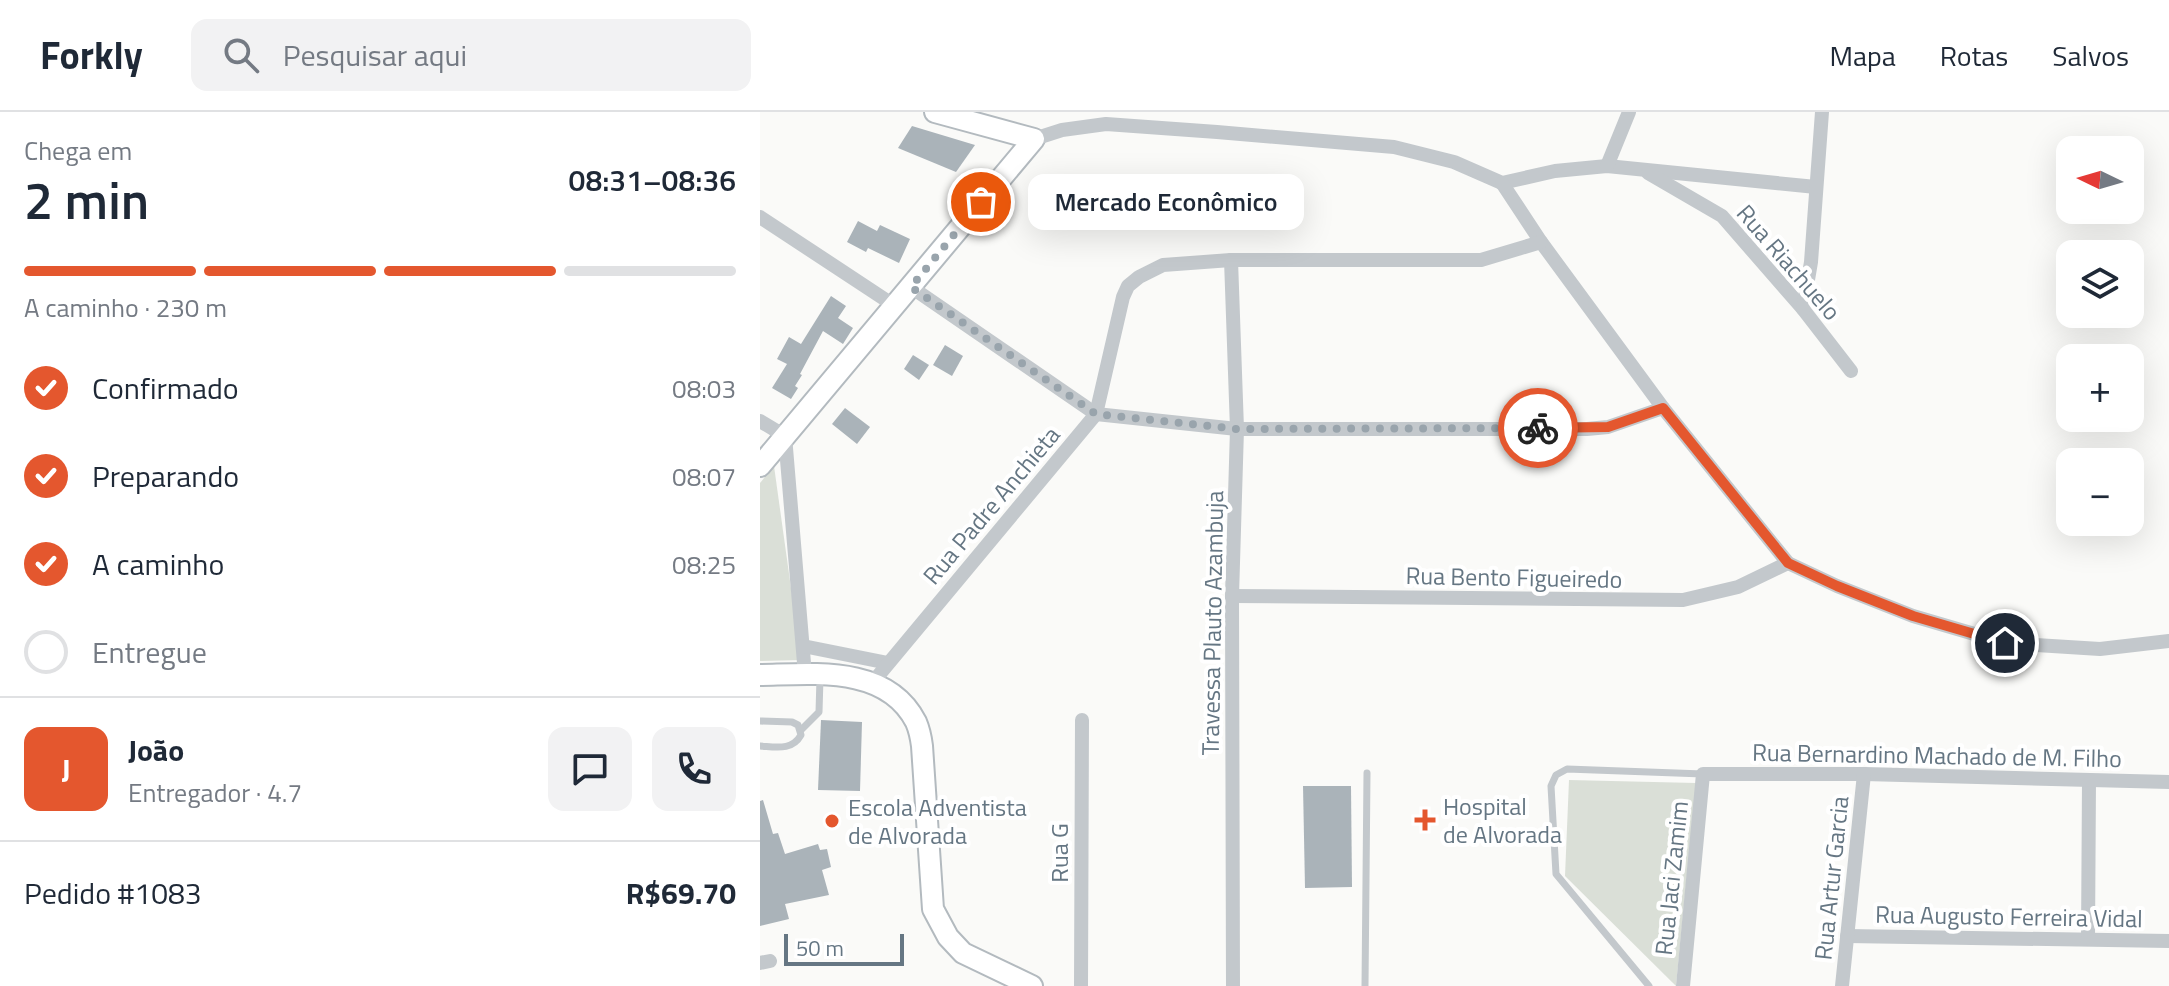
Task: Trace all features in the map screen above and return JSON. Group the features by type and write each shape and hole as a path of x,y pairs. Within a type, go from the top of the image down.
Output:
{"street":[{"path":"935,112 1034,139"},
{"path":"1607,166 1629,112"},
{"path":"1803,309 1811,262 1822,112"},
{"path":"760,466 1034,139 1062,130 1106,124 1394,147 1454,162 1502,183 1541,242 1663,408 1788,563 1913,616 2005,643 2100,649 2169,641"},
{"path":"1502,183 1555,171 1607,166 1816,187"},
{"name":"Rua Riachuelo","path":"1642,169 1722,216 1803,309 1851,371"},
{"path":"760,217 895,306"},
{"name":"Rua Padre Anchieta","path":"873,682 1096,414 1123,297 1128,286 1139,277 1163,265 1231,260 1481,260 1541,242"},
{"name":"Travessa Plauto Azambuja","path":"1231,260 1237,429 1232,596 1233,986"},
{"path":"911,287 1096,414 1237,429 1587,429 1608,427 1663,408"},
{"path":"760,421 785,436"},
{"path":"785,436 803,646 813,675"},
{"name":"Rua Bento Figueiredo","path":"1232,596 1683,600 1738,587 1788,563"},
{"path":"803,646 888,663"},
{"path":"760,675 844,676 873,682 905,705 917,724 922,746 933,909 948,937 963,953 1032,986"},
{"name":"Rua G","path":"1081,986 1082,720"},
{"name":"Rua Bernardino Machado de M. Filho","path":"1703,774 1864,774 2169,782"},
{"name":"Rua Jaci Zamim","path":"1683,986 1703,774"},
{"name":"Rua Artur Garcia","path":"1842,986 1864,774"},
{"path":"2088,939 2089,780"},
{"name":"Rua Augusto Ferreira Vidal","path":"1847,936 2169,941"}],"lane":[{"path":"801,730 819,712 813,675"},
{"path":"760,721 792,722 801,730 797,743 788,747 760,746"},
{"path":"1649,986 1556,874 1551,786 1556,775 1567,769 1703,774"},
{"path":"1365,986 1367,773"}],"shaded area":[{"path":"774,466 801,660 760,661 760,483"},
{"path":"1569,780 1696,783 1676,986 1565,876"}],"building":[{"path":"912,126 975,145 956,172 898,148"},
{"path":"858,221 877,231 880,225 910,239 899,263 847,242"},
{"path":"831,296 846,306 838,318 853,328 843,344 823,331 800,374 795,386 798,388 791,399 772,388 787,364 777,359 789,337 801,344"},
{"path":"945,345 963,356 952,376 933,365"},
{"path":"913,355 929,365 919,380 904,369"},
{"path":"845,408 870,427 857,444 832,424"},
{"path":"821,720 862,722 860,791 818,790"},
{"path":"1303,786 1351,786 1352,887 1305,888"},
{"path":"763,800 773,834 778,833 785,854 818,844 820,850 827,849 831,867 822,870 829,895 785,904 789,919 760,926 760,801"}],"way so far":[{"path":"981,202 911,287 1096,414 1237,429 1538,428"}],"place":[{"name":"Mercado Econômico","path":"981,202"},
{"name":"Hospital de Alvorada","path":"1425,820"},
{"name":"Escola Adventista de Alvorada","path":"832,821"}],"route":[{"path":"1538,428 1608,427 1663,408 1788,563 1913,616 2005,643"}]}
